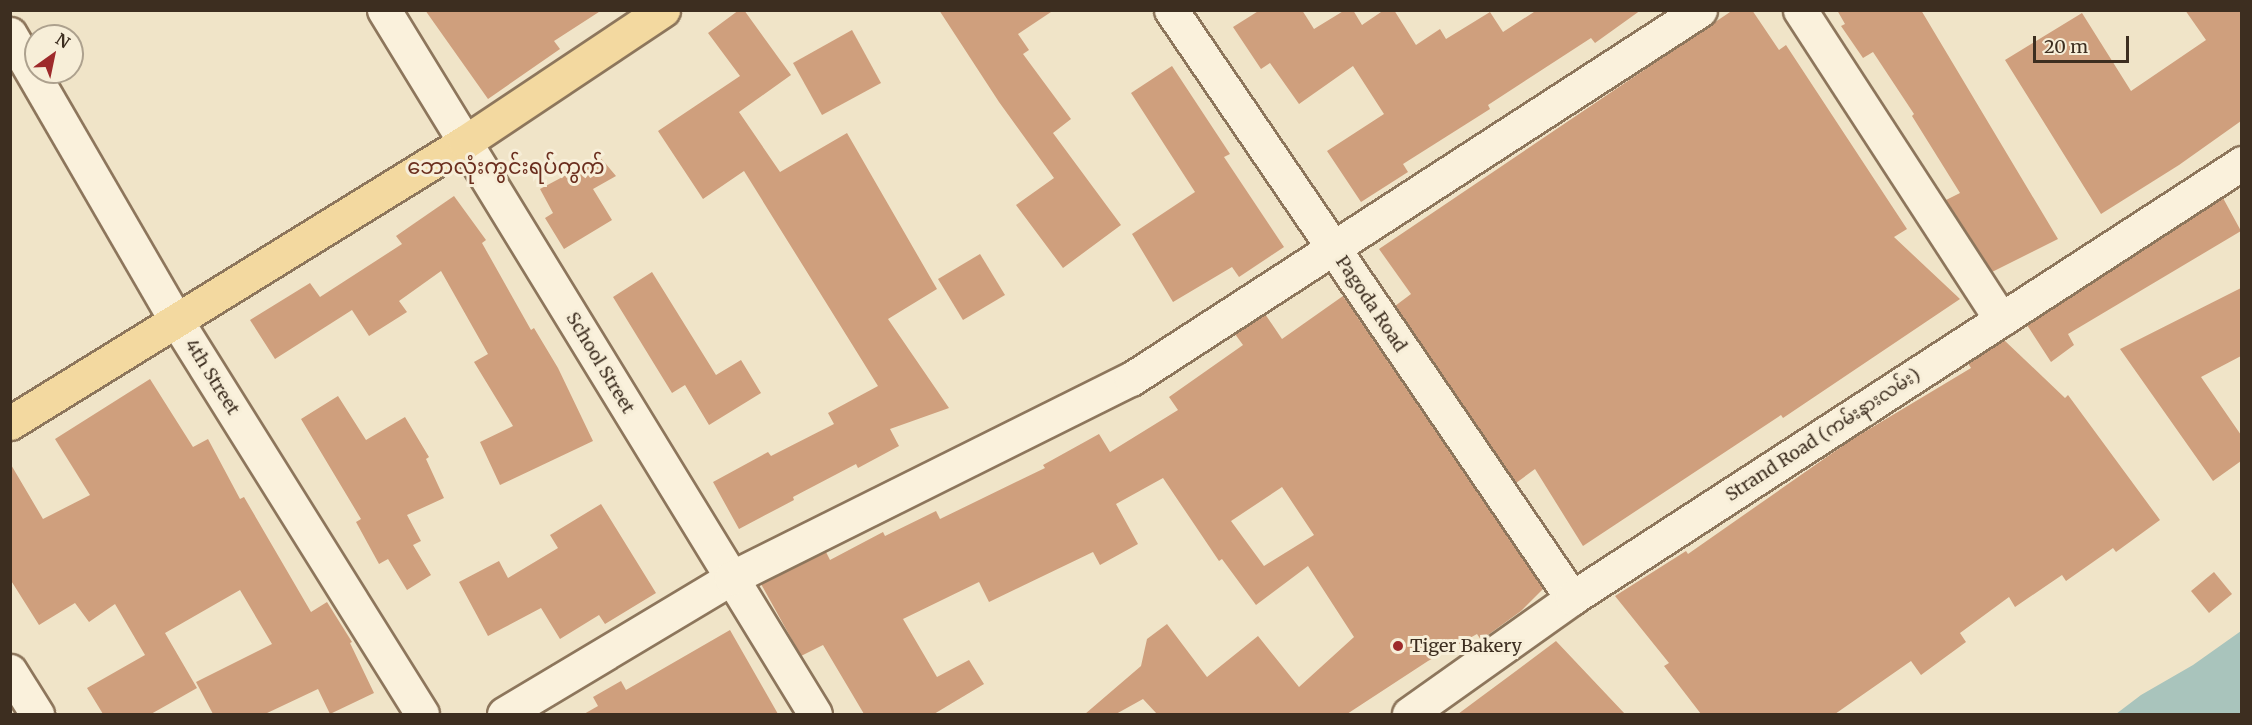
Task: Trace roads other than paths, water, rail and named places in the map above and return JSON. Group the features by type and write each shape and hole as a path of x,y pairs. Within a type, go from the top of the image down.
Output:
{"main road":[{"path":"10,423 465,142 663,10"}],"street":[{"name":"School Street","path":"384,10 815,714"},
{"name":"Pagoda Road","path":"1171,10 1572,598"},
{"path":"504,714 731,578 1131,379 1700,10"},
{"path":"1800,10 2001,320"},
{"name":"4th Street","path":"10,34 176,320 422,714"},
{"name":"Strand Road (ကမ်းနားလမ်း)","path":"1409,714 1572,598 2241,163"},
{"path":"10,671 37,714"}],"water":[{"path":"2241,631 2241,714 2116,714 2141,695 2193,665"}],"place":[{"name":"Tiger Bakery","path":"1398,646"}],"district":[{"name":"ဘောလုံးကွင်းရပ်ကွက်","path":"506,167"}]}
